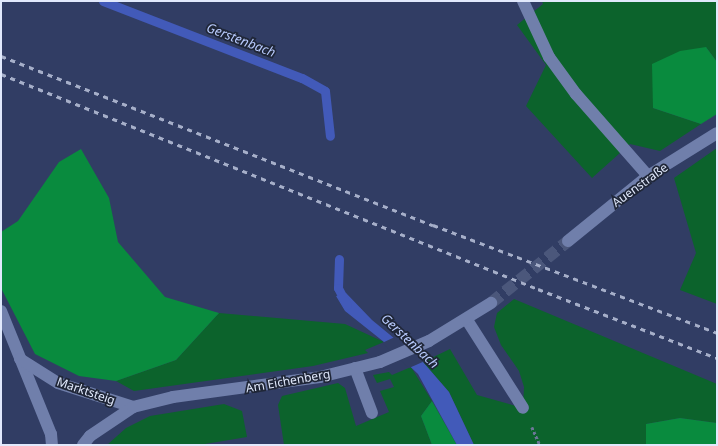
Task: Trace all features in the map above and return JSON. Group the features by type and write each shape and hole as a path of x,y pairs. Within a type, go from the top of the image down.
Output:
{"street":[{"path":"523,1 554,63 613,139 648,176"},
{"name":"Auenstraße","path":"568,241 648,176 717,134"},
{"name":"Am Eichenberg","path":"83,445 90,436 133,407 173,397 252,388 380,362 429,341 467,320 491,303"},
{"path":"1,311 51,434 52,445"},
{"path":"467,320 523,408"},
{"name":"Marktsteig","path":"20,360 58,383 133,407"},
{"path":"355,368 372,413"}],"green space":[{"path":"542,1 717,1 717,62 706,47 653,108 701,124 660,151 630,144 592,178 526,106 546,65 517,25 543,4"},
{"path":"706,47 717,62 717,114 701,124 653,108 652,64 680,51"},
{"path":"717,148 717,304 680,290 696,253 674,178"},
{"path":"81,149 109,198 118,242 165,297 219,313 176,360 116,381 79,376 35,354 1,288 1,232 18,221 59,162"},
{"path":"514,299 717,384 717,423 680,418 646,424 646,445 474,445 449,392 423,362 450,349 477,395 523,408 524,387 519,371 501,345 494,327 497,313"},
{"path":"219,313 345,324 384,342 365,350 368,353 313,366 134,391 116,381 176,360"},
{"path":"411,367 432,401 421,416 432,445 284,445 278,405 282,396 338,383 345,388 356,426 389,412 380,391 394,387 390,379 377,383 373,375 389,372 392,375"},
{"path":"432,401 457,445 432,445 421,416"},
{"path":"224,404 242,411 247,437 199,445 107,445 126,428 150,416"},
{"path":"680,418 717,423 717,445 646,445 646,424"}],"water":[{"path":"346,293 372,320 423,362 449,392 474,445 457,445 418,374 384,342 345,311 336,296"}],"pier":[{"path":"397,336 425,361 409,368 382,343"}],"waterway":[{"name":"Gerstenbach","path":"103,1 302,78 325,91 330,136"},
{"name":"Gerstenbach","path":"339,259 338,288 347,305"}],"tunnel":[{"path":"491,303 568,241"}],"railway":[{"path":"1,56 433,225 717,333"},
{"path":"1,74 538,289 717,358"}]}
